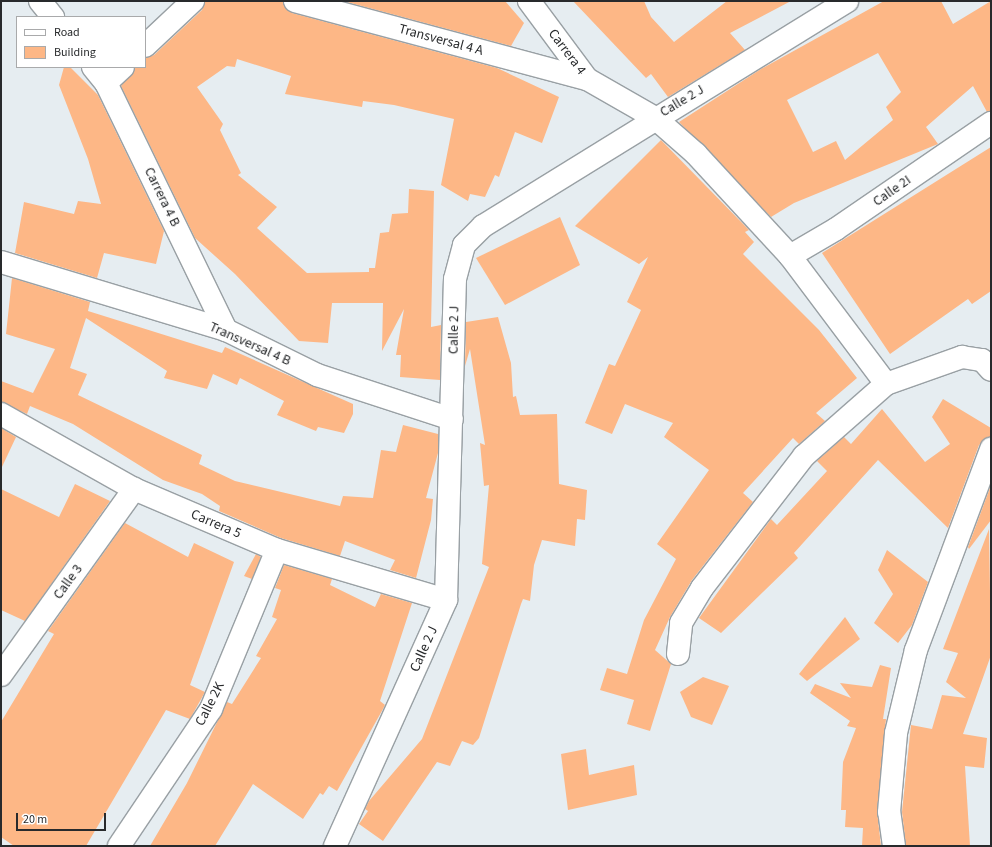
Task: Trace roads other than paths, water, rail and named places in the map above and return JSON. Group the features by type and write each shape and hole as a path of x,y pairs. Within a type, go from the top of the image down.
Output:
{"street":[{"path":"40,1 52,16"},
{"path":"146,45 193,1"},
{"name":"Transversal 4 A","path":"295,1 587,79"},
{"name":"Carrera 4","path":"529,1 587,79 655,118 696,154 790,256 886,384"},
{"name":"Calle 2 J","path":"335,846 446,600 455,279 464,245 483,226 655,118 847,1"},
{"path":"100,75 120,68"},
{"name":"Carrera 4 B","path":"100,75 226,330"},
{"name":"Calle 2I","path":"790,256 836,229 991,123"},
{"name":"Transversal 4 B","path":"1,262 226,330 317,375 452,419"},
{"path":"678,654 681,623 702,588 804,456 886,384 962,358 982,360 991,370"},
{"name":"Carrera 5","path":"1,414 134,490 276,550 446,600"},
{"path":"894,846 890,812 896,733 916,650 991,449"},
{"name":"Calle 3","path":"1,674 134,490"},
{"name":"Calle 2K","path":"119,846 211,709 276,550"}]}
